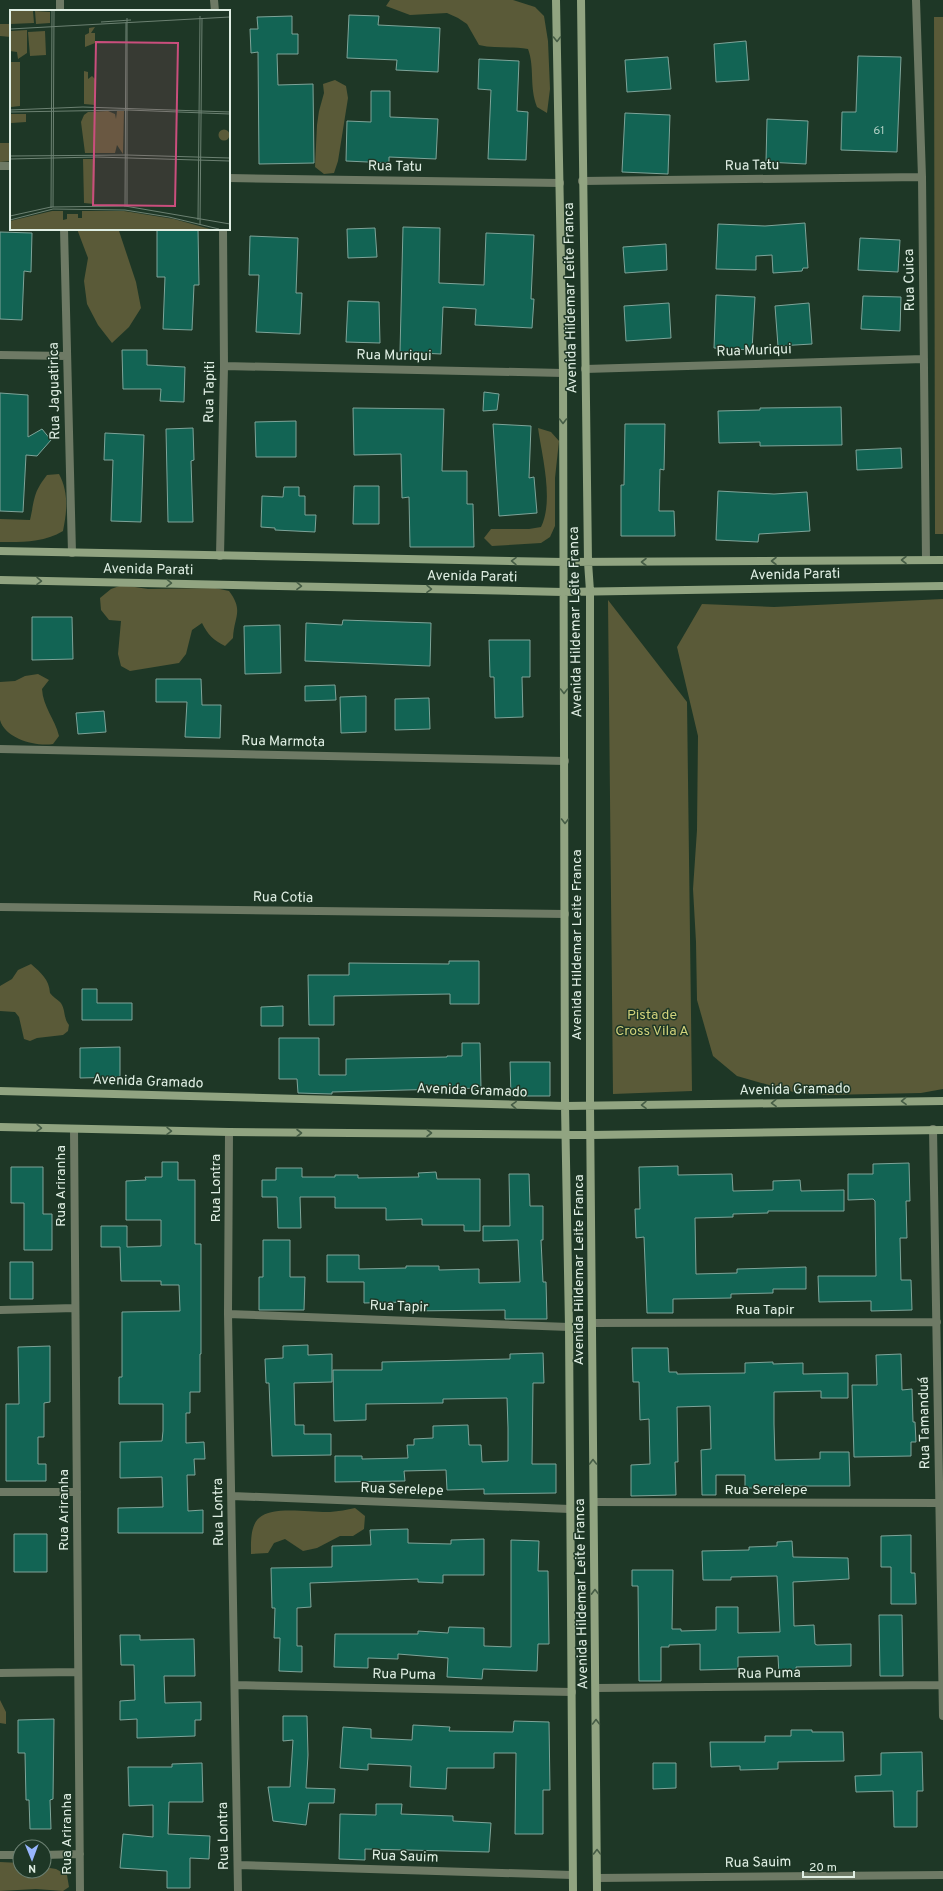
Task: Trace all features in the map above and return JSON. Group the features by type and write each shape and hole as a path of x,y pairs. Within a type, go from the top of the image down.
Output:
{"street":[{"path":"214,0 215,10"},
{"name":"Avenida Hildemar Leite Franca","path":"556,0 563,373 565,1106 569,1327 573,1891"},
{"name":"Avenida Hildemar Leite Franca","path":"581,0 582,180 588,562 590,591 590,1106 597,1891"},
{"name":"Rua Cuica","path":"916,0 922,177 926,560"},
{"name":"Rua Tatu","path":"582,180 922,177"},
{"name":"Rua Tatu","path":"230,178 560,183"},
{"name":"Rua Jaguatirica","path":"64,230 72,553"},
{"name":"Rua Tapiti","path":"220,556 224,366 223,230"},
{"path":"0,355 67,356"},
{"name":"Rua Muriqui","path":"585,368 924,359"},
{"name":"Rua Muriqui","path":"224,366 563,373"},
{"name":"Avenida Parati","path":"0,551 563,562 943,560"},
{"name":"Avenida Parati","path":"0,580 563,592 943,586"},
{"name":"Rua Marmota","path":"0,749 564,761"},
{"name":"Rua Cotia","path":"0,907 565,914"},
{"name":"Avenida Gramado","path":"0,1091 565,1106 943,1101"},
{"path":"0,1127 229,1132 591,1135 943,1130"},
{"name":"Rua Ariranha","path":"74,1129 80,1891"},
{"name":"Rua Tamanduá","path":"933,1129 938,1322 939,1503 943,1716"},
{"name":"Rua Lontra","path":"229,1132 228,1314 238,1891"},
{"path":"0,1310 75,1308"},
{"name":"Rua Tapir","path":"228,1314 569,1327"},
{"name":"Rua Tapir","path":"592,1323 938,1322"},
{"path":"0,1492 77,1492"},
{"name":"Rua Serelepe","path":"232,1496 570,1509"},
{"name":"Rua Serelepe","path":"594,1502 939,1503"},
{"path":"0,1674 78,1672"},
{"name":"Rua Puma","path":"235,1685 572,1692"},
{"name":"Rua Puma","path":"596,1688 942,1685"},
{"path":"52,1854 80,1854"},
{"path":"0,1855 12,1855"},
{"name":"Rua Sauim","path":"238,1865 572,1875"},
{"name":"Rua Sauim","path":"597,1878 943,1875"}],"green space":[{"path":"390,0 513,0 535,7 544,16 548,41 550,89 547,113 537,107 533,92 531,63 528,49 479,45 467,24 458,18 447,13 410,15 386,6"},
{"path":"934,17 943,17 943,534 935,534"},
{"path":"0,24 10,24 10,37 0,36"},
{"path":"335,80 346,86 348,98 338,161 334,173 324,174 315,167 317,125 324,93 323,84"},
{"path":"0,143 10,143 10,161 0,162"},
{"path":"77,230 119,231 136,282 141,308 129,327 112,343 98,325 87,304 84,281 88,258"},
{"path":"538,428 551,432 559,441 555,478 555,526 550,537 541,543 492,546 484,538 491,529 529,529 541,527 545,516 547,492"},
{"path":"59,474 66,495 63,531 40,540 0,542 0,519 30,520 35,496 42,481 47,475"},
{"path":"122,585 148,589 215,588 229,591 234,598 237,609 233,638 225,646 211,637 202,623 192,630 186,654 179,663 130,671 121,666 118,654 121,621 109,620 101,610 100,598 111,589"},
{"path":"943,599 943,1089 921,1093 826,1095 797,1093 737,1076 713,1056 697,1000 693,889 697,830 698,736 677,647 702,604 774,607"},
{"name":"Pista de Cross Vila A","path":"608,600 687,702 692,1091 613,1094"},
{"path":"38,674 49,680 42,689 45,702 59,736 53,744 46,745 31,743 15,737 3,727 0,720 0,682 15,681 25,676"},
{"path":"31,964 44,977 52,996 62,1005 69,1025 68,1031 63,1035 37,1038 30,1041 24,1039 19,1017 15,1012 0,1011 0,986 12,979 18,970"},
{"path":"355,1508 365,1516 364,1529 353,1536 340,1536 317,1548 303,1551 285,1539 274,1543 268,1553 251,1554 254,1525 259,1518 265,1514 293,1510 330,1512"},
{"path":"0,1700 6,1712 6,1724 0,1723"},
{"path":"0,1862 12,1863 12,1879 52,1879 52,1868 56,1869 67,1875 69,1887 63,1891 36,1889 0,1891"}],"building":[{"path":"349,15 379,16 378,25 440,28 438,72 396,70 397,60 347,58"},
{"path":"292,16 292,34 298,34 298,54 277,54 278,85 313,84 314,163 259,164 258,52 251,53 250,29 258,29 257,17"},
{"path":"746,41 749,80 716,82 714,44"},
{"path":"858,56 901,57 897,152 841,150 842,112 856,112"},
{"path":"668,57 671,89 627,92 625,60"},
{"path":"479,59 519,61 517,111 528,112 526,160 488,159 491,90 478,89"},
{"path":"371,91 390,91 390,117 438,119 436,159 389,157 389,163 346,161 347,121 371,122"},
{"path":"625,113 670,115 668,174 622,172"},
{"path":"767,119 808,121 806,164 766,162"},
{"path":"805,223 808,268 803,268 802,271 773,273 772,255 756,256 756,270 716,269 718,224 765,226"},
{"path":"403,227 440,228 439,283 484,285 486,233 534,235 531,299 534,299 532,328 475,325 476,309 443,307 441,354 400,352"},
{"path":"375,228 377,257 348,258 347,229"},
{"path":"157,230 198,230 199,285 194,285 192,330 163,329 165,277 157,277"},
{"path":"0,232 32,233 31,272 24,271 22,320 0,319"},
{"path":"250,236 298,238 296,293 302,293 300,334 256,332 259,275 249,275"},
{"path":"860,238 900,240 898,272 858,270"},
{"path":"666,244 667,270 625,273 623,247"},
{"path":"716,295 755,297 752,350 714,348"},
{"path":"863,296 901,297 900,331 861,329"},
{"path":"348,301 379,302 380,343 346,342"},
{"path":"669,303 671,338 626,341 624,306"},
{"path":"809,303 812,344 778,346 775,306"},
{"path":"122,350 147,350 147,365 185,367 184,402 160,401 161,389 123,389"},
{"path":"484,392 499,394 497,410 483,411"},
{"path":"0,393 28,395 28,437 42,429 51,440 37,456 26,455 23,512 0,511"},
{"path":"841,407 842,445 760,446 760,442 719,443 718,411 760,410 760,408"},
{"path":"353,408 444,409 442,471 467,471 467,504 473,504 474,547 410,547 409,497 402,498 401,454 354,455"},
{"path":"296,421 296,457 256,457 255,422"},
{"path":"493,424 531,426 529,478 534,477 537,513 499,516"},
{"path":"625,424 665,424 664,470 660,469 659,511 674,511 675,536 621,536 621,485 624,485"},
{"path":"193,428 194,460 191,461 193,522 168,522 166,429"},
{"path":"105,433 144,435 141,522 111,521 113,460 104,460"},
{"path":"901,448 902,468 857,470 856,450"},
{"path":"354,486 379,486 379,524 353,524"},
{"path":"284,487 299,487 299,496 305,496 305,515 316,515 315,532 275,530 275,528 261,527 262,496 283,497"},
{"path":"718,491 774,494 807,492 810,531 759,534 758,542 716,540"},
{"path":"32,617 72,617 73,659 32,660"},
{"path":"343,620 431,623 430,666 305,661 306,623 342,625"},
{"path":"280,625 281,673 245,674 244,626"},
{"path":"489,640 530,640 530,677 522,677 523,717 495,718 494,677 490,677"},
{"path":"156,679 201,679 202,705 221,705 220,738 185,737 187,702 156,702"},
{"path":"335,685 336,700 305,701 305,686"},
{"path":"366,696 366,732 341,733 340,697"},
{"path":"429,698 430,729 395,730 395,699"},
{"path":"104,711 106,732 78,734 76,713"},
{"path":"449,961 479,961 479,1004 450,1004 450,994 334,996 334,1025 309,1025 308,975 349,975 349,963 449,964"},
{"path":"82,989 97,989 97,1003 132,1003 132,1020 82,1020"},
{"path":"283,1006 283,1026 261,1026 261,1007"},
{"path":"279,1038 319,1038 319,1075 346,1075 346,1059 462,1056 462,1043 480,1043 481,1088 332,1092 332,1094 298,1093 297,1079 279,1079"},
{"path":"120,1047 120,1077 80,1078 80,1048"},
{"path":"510,1062 550,1062 550,1096 511,1096"},
{"path":"162,1162 178,1162 178,1180 195,1180 195,1244 201,1244 200,1392 190,1392 190,1413 186,1413 186,1443 204,1442 205,1459 194,1459 195,1475 187,1475 188,1511 203,1510 203,1533 118,1533 118,1508 163,1507 162,1477 120,1478 120,1442 162,1441 163,1431 163,1404 119,1404 119,1377 122,1377 122,1312 180,1311 179,1285 161,1285 161,1281 121,1281 120,1247 101,1247 101,1226 127,1226 127,1247 161,1246 161,1220 126,1220 126,1181 146,1180 145,1177 162,1177"},
{"path":"909,1163 910,1201 906,1201 907,1238 900,1238 901,1280 911,1280 912,1310 871,1311 871,1301 819,1302 818,1276 876,1276 875,1201 873,1199 848,1200 848,1174 873,1174 873,1164"},
{"path":"678,1166 678,1175 732,1174 733,1191 773,1190 773,1181 800,1180 801,1191 844,1190 844,1211 768,1211 768,1213 733,1214 733,1217 695,1218 696,1274 737,1273 737,1269 806,1267 806,1289 773,1289 773,1293 731,1294 731,1298 673,1299 673,1313 647,1313 644,1237 636,1238 635,1209 640,1209 639,1167"},
{"path":"11,1167 43,1167 43,1214 52,1214 52,1250 24,1250 24,1203 11,1203"},
{"path":"276,1168 302,1168 302,1177 358,1175 358,1178 419,1177 418,1173 436,1172 437,1179 480,1179 480,1231 464,1231 464,1225 422,1225 422,1219 386,1220 386,1208 335,1208 335,1197 300,1197 301,1228 278,1228 277,1197 262,1197 262,1180 276,1180"},
{"path":"509,1174 529,1174 530,1206 543,1206 543,1240 541,1240 543,1282 546,1282 547,1319 505,1319 505,1310 406,1311 406,1302 364,1303 364,1282 327,1282 327,1255 359,1255 359,1269 406,1268 406,1266 439,1266 439,1270 479,1269 479,1283 520,1282 518,1240 483,1241 483,1226 510,1226"},
{"path":"263,1240 290,1240 290,1277 305,1277 304,1310 259,1310 259,1277 263,1277"},
{"path":"10,1262 33,1262 33,1299 10,1299"},
{"path":"308,1345 308,1355 332,1354 332,1382 294,1383 295,1425 304,1425 304,1434 331,1434 331,1455 272,1456 269,1383 266,1383 265,1359 283,1358 283,1346"},
{"path":"50,1346 50,1402 44,1403 44,1437 38,1437 38,1464 46,1464 46,1481 6,1481 6,1404 19,1404 18,1347"},
{"path":"632,1348 668,1348 669,1372 677,1372 677,1374 745,1373 745,1363 773,1362 773,1364 803,1363 803,1374 848,1373 848,1398 821,1398 821,1391 774,1392 774,1424 775,1460 820,1459 820,1452 849,1452 850,1486 775,1486 775,1488 745,1488 745,1475 716,1475 716,1495 702,1495 701,1450 711,1449 710,1406 677,1407 678,1462 675,1462 676,1495 631,1496 631,1465 650,1464 649,1419 640,1420 639,1382 633,1382"},
{"path":"543,1353 544,1383 533,1383 532,1464 556,1464 556,1493 484,1494 484,1489 447,1490 446,1470 404,1471 405,1481 335,1482 335,1456 362,1456 362,1459 408,1458 407,1445 414,1445 414,1439 433,1438 433,1426 468,1425 469,1445 481,1445 482,1462 508,1461 508,1428 507,1398 443,1399 443,1403 366,1404 366,1420 334,1421 333,1370 382,1370 382,1362 510,1359 510,1354"},
{"path":"901,1354 902,1390 912,1389 913,1422 915,1422 916,1442 911,1442 911,1456 854,1457 852,1385 877,1385 876,1355"},
{"path":"408,1529 408,1543 451,1544 451,1540 484,1539 484,1575 443,1575 443,1583 418,1582 418,1579 310,1583 311,1607 297,1608 297,1646 302,1646 302,1672 279,1671 280,1638 274,1638 275,1608 272,1608 271,1568 332,1567 332,1546 371,1545 370,1530"},
{"path":"14,1534 47,1534 47,1572 14,1572"},
{"path":"911,1535 911,1573 915,1573 916,1604 891,1604 891,1567 881,1567 881,1536"},
{"path":"511,1540 539,1541 538,1571 548,1571 549,1644 538,1644 537,1671 483,1669 482,1679 447,1677 448,1658 398,1654 398,1659 368,1658 368,1668 334,1667 335,1634 418,1634 418,1631 448,1633 449,1627 484,1628 484,1646 511,1647"},
{"path":"792,1541 793,1557 848,1558 849,1579 793,1582 794,1626 814,1625 815,1644 817,1645 851,1644 851,1666 796,1667 797,1674 779,1675 778,1656 738,1657 738,1669 700,1670 700,1644 669,1645 669,1647 661,1647 661,1681 639,1681 638,1586 632,1586 632,1570 673,1570 672,1629 681,1629 681,1631 716,1630 716,1607 738,1607 738,1633 780,1632 777,1576 731,1577 731,1580 703,1580 702,1551 749,1550 749,1547 777,1546 777,1542"},
{"path":"879,1615 902,1615 903,1676 880,1676"},
{"path":"120,1635 140,1635 140,1640 194,1639 195,1676 164,1676 165,1703 201,1702 201,1720 195,1720 195,1736 137,1738 137,1719 120,1720 120,1701 135,1700 134,1665 121,1665"},
{"path":"283,1716 307,1716 308,1755 306,1788 335,1789 334,1803 309,1803 306,1825 273,1821 268,1787 290,1787 293,1740 283,1741"},
{"path":"54,1719 53,1799 50,1800 51,1829 30,1829 29,1800 26,1800 25,1753 18,1753 18,1720"},
{"path":"514,1721 549,1722 550,1790 543,1790 543,1834 515,1834 516,1753 494,1753 494,1768 447,1768 446,1789 410,1787 411,1766 368,1764 368,1770 340,1768 343,1727 371,1729 371,1738 412,1740 413,1725 450,1727 449,1731 513,1732"},
{"path":"791,1730 843,1732 844,1761 778,1762 778,1769 740,1770 740,1766 711,1767 710,1742 765,1742 765,1736 791,1736"},
{"path":"922,1752 923,1791 917,1791 917,1827 894,1827 893,1791 856,1792 855,1776 881,1775 881,1753"},
{"path":"202,1763 203,1802 169,1802 168,1834 210,1836 209,1859 190,1858 190,1888 167,1888 167,1871 120,1868 123,1834 153,1837 153,1805 129,1806 128,1767 172,1767 172,1764"},
{"path":"653,1763 676,1763 676,1788 653,1789"},
{"path":"376,1804 402,1804 401,1814 453,1816 453,1821 491,1823 489,1852 365,1849 365,1860 339,1859 340,1814 376,1815"}]}
